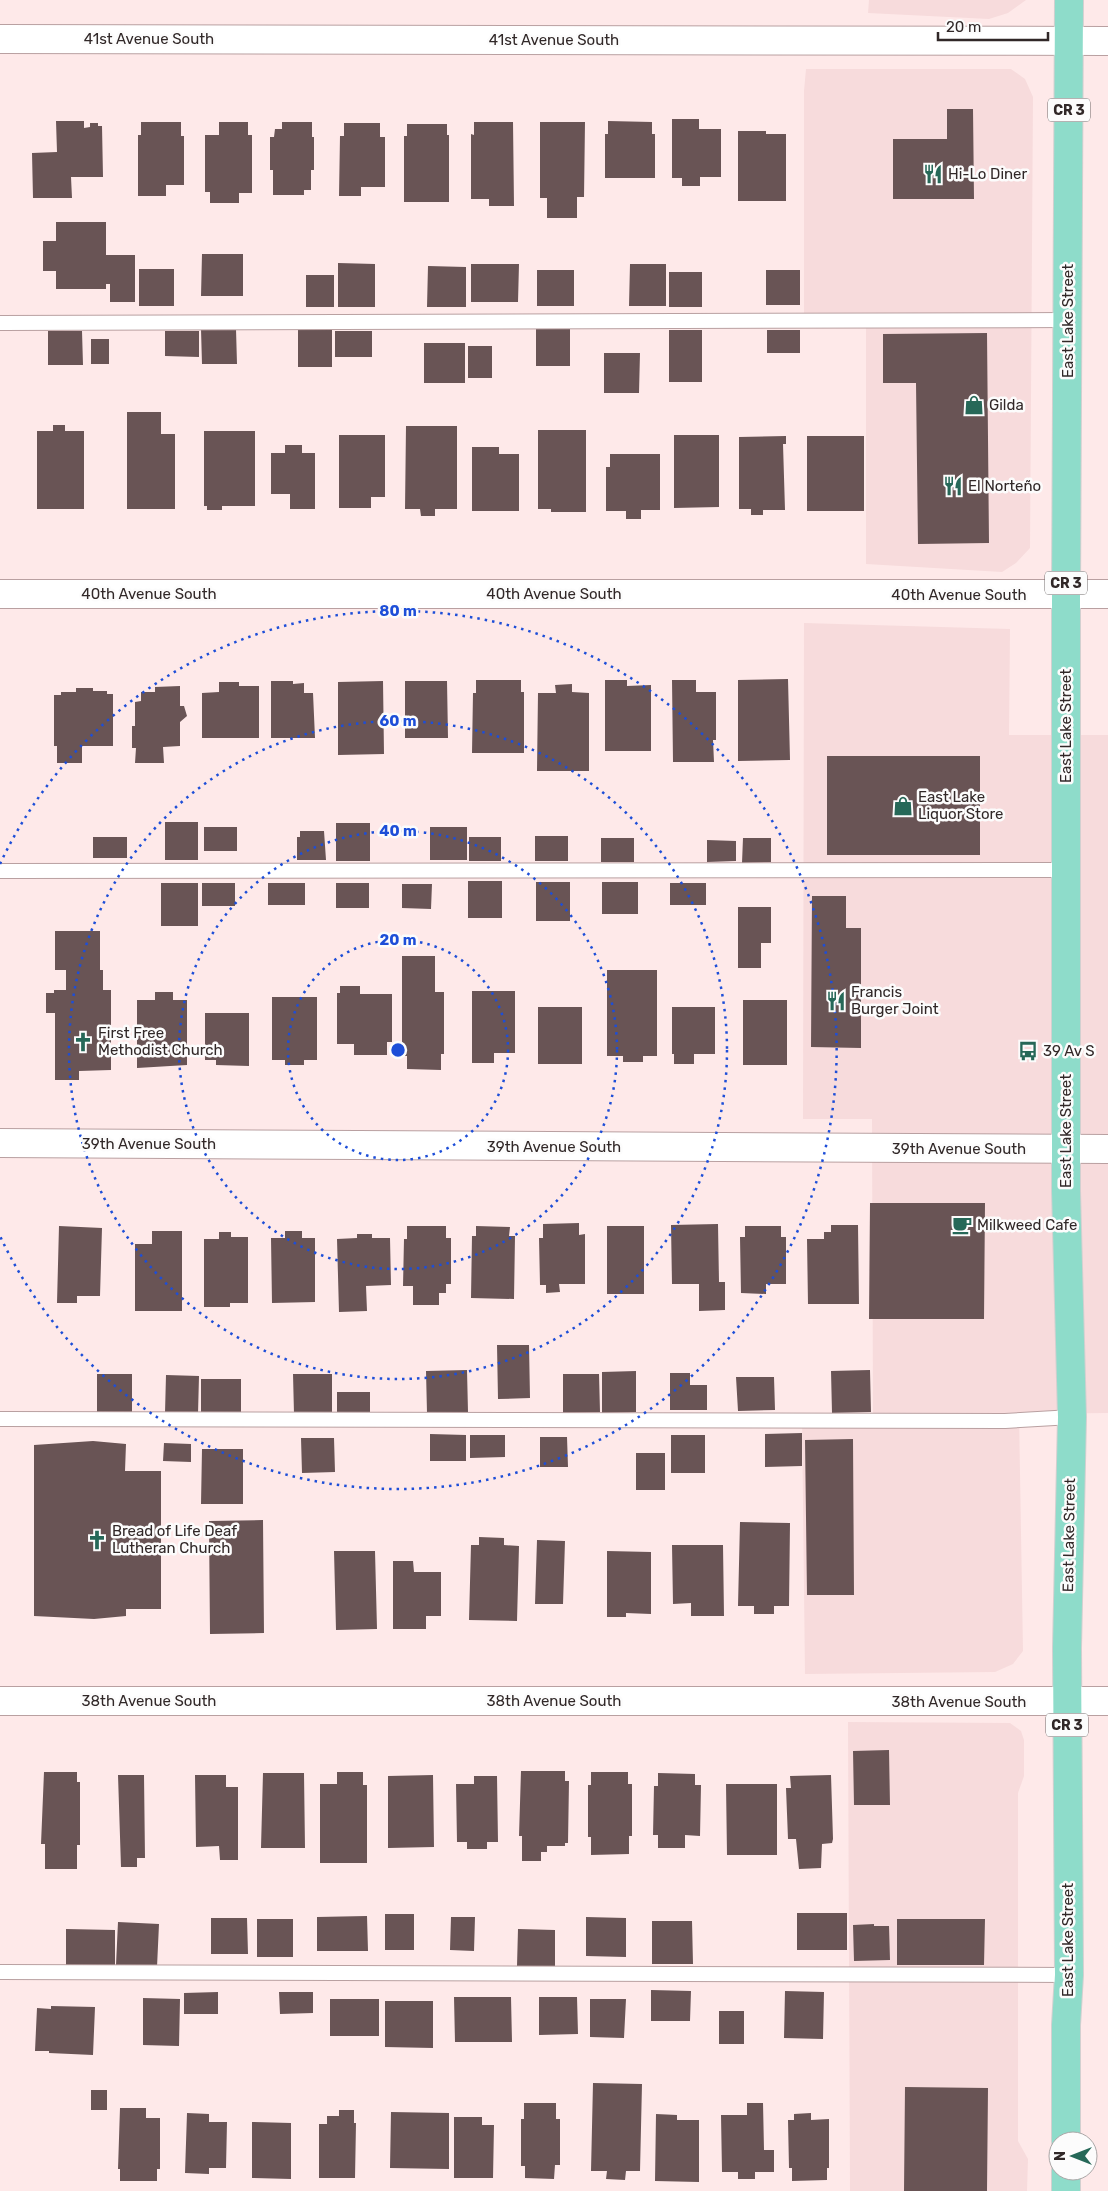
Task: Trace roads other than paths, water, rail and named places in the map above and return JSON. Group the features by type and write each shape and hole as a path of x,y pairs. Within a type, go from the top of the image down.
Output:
{"main road":[{"name":"East Lake Street","path":"1066,2131 1066,2025 1069,1975 1067,1702 1072,1417 1066,1150 1069,0"}],"street":[{"name":"41st Avenue South","path":"0,39 1108,41"},
{"name":"40th Avenue South","path":"0,594 1108,594"},
{"name":"39th Avenue South","path":"0,1143 1108,1150"},
{"name":"38th Avenue South","path":"0,1701 1108,1701"}],"lane":[{"path":"0,323 1068,320"},
{"path":"0,871 1067,870"},
{"path":"0,1420 1005,1421 1072,1417"},
{"path":"0,1972 1069,1975"}],"place":[{"name":"Hi-Lo Diner","path":"933,174"},
{"name":"Gilda","path":"974,405"},
{"name":"El Norteño","path":"953,486"},
{"name":"East Lake Liquor Store","path":"903,806"},
{"name":"Francis Burger Joint","path":"836,1001"},
{"name":"First Free Methodist Church","path":"83,1042"},
{"name":"39 Av S","path":"1028,1051"},
{"name":"Milkweed Cafe","path":"962,1225"},
{"name":"Bread of Life Deaf Lutheran Church","path":"97,1540"}]}
